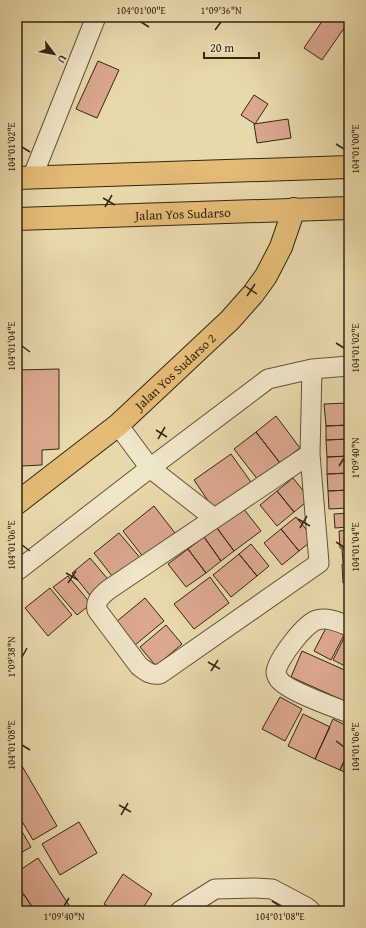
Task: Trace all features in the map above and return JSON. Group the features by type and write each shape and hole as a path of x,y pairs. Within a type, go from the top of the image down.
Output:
{"main road":[{"path":"24,178 349,167"},
{"name":"Jalan Yos Sudarso","path":"17,219 349,208"},
{"name":"Jalan Yos Sudarso 2","path":"17,503 118,425 230,320 253,294 266,276 281,247 294,209"}],"street":[{"path":"24,178 96,17"},
{"path":"17,571 268,379 312,369 349,366"},
{"path":"310,454 101,596 96,605 97,610 139,666 153,675 160,674 319,563 310,454 312,369"},
{"path":"118,425 150,468 214,518"},
{"path":"349,626 328,618 315,620 306,626 295,639 280,662 276,672 278,678 283,684 349,713"},
{"path":"180,911 215,889 254,888 272,889 311,911"}],"building":[{"path":"325,17 343,17 349,21 322,60 304,48"},
{"path":"98,61 119,70 97,118 76,109"},
{"path":"254,95 268,104 255,124 241,115"},
{"path":"288,119 291,138 257,143 254,124"},
{"path":"59,369 59,449 42,450 42,465 22,466 22,481 17,481 17,370"},
{"path":"349,403 349,425 326,426 324,404"},
{"path":"276,416 300,448 280,463 256,432"},
{"path":"349,425 349,439 326,440 326,426"},
{"path":"256,432 280,463 258,480 234,449"},
{"path":"349,439 349,456 327,457 326,440"},
{"path":"231,454 253,485 215,511 194,480"},
{"path":"349,456 349,473 327,474 327,457"},
{"path":"349,473 349,490 328,491 327,474"},
{"path":"293,478 310,499 294,512 277,491"},
{"path":"349,490 349,508 329,509 328,491"},
{"path":"277,491 294,512 277,526 260,505"},
{"path":"154,506 175,533 144,558 123,531"},
{"path":"243,508 261,531 234,551 217,528"},
{"path":"349,513 349,527 335,528 334,514"},
{"path":"296,517 314,539 299,551 281,529"},
{"path":"217,528 234,551 221,561 204,537"},
{"path":"281,529 299,551 282,565 264,543"},
{"path":"349,530 349,548 340,548 339,531"},
{"path":"119,533 142,560 116,581 94,553"},
{"path":"204,537 221,561 206,573 188,549"},
{"path":"251,544 269,566 257,576 239,554"},
{"path":"188,549 206,573 186,587 168,564"},
{"path":"342,549 349,549 349,562 343,563"},
{"path":"239,554 257,576 231,597 213,575"},
{"path":"90,558 112,584 93,599 72,573"},
{"path":"342,564 349,564 349,583 343,583"},
{"path":"68,576 91,604 77,615 53,587"},
{"path":"210,577 229,603 194,629 174,604"},
{"path":"50,588 72,615 48,636 25,608"},
{"path":"145,598 164,621 135,645 116,622"},
{"path":"166,625 182,644 156,666 140,647"},
{"path":"327,626 344,635 331,660 314,651"},
{"path":"346,634 349,636 349,668 333,660"},
{"path":"17,643 21,648 17,651"},
{"path":"302,651 349,672 349,703 291,677"},
{"path":"280,697 302,709 285,741 262,729"},
{"path":"303,714 330,727 315,759 288,746"},
{"path":"333,719 349,727 349,750 340,770 315,759"},
{"path":"349,750 349,774 340,770"},
{"path":"22,766 57,826 33,840 17,813 17,769"},
{"path":"79,822 97,853 60,875 42,844"},
{"path":"17,823 31,847 17,855"},
{"path":"38,858 69,905 59,911 35,911 17,884 17,872"},
{"path":"123,874 152,894 141,911 115,911 104,904"},
{"path":"24,895 35,911 17,911 17,900"}]}
